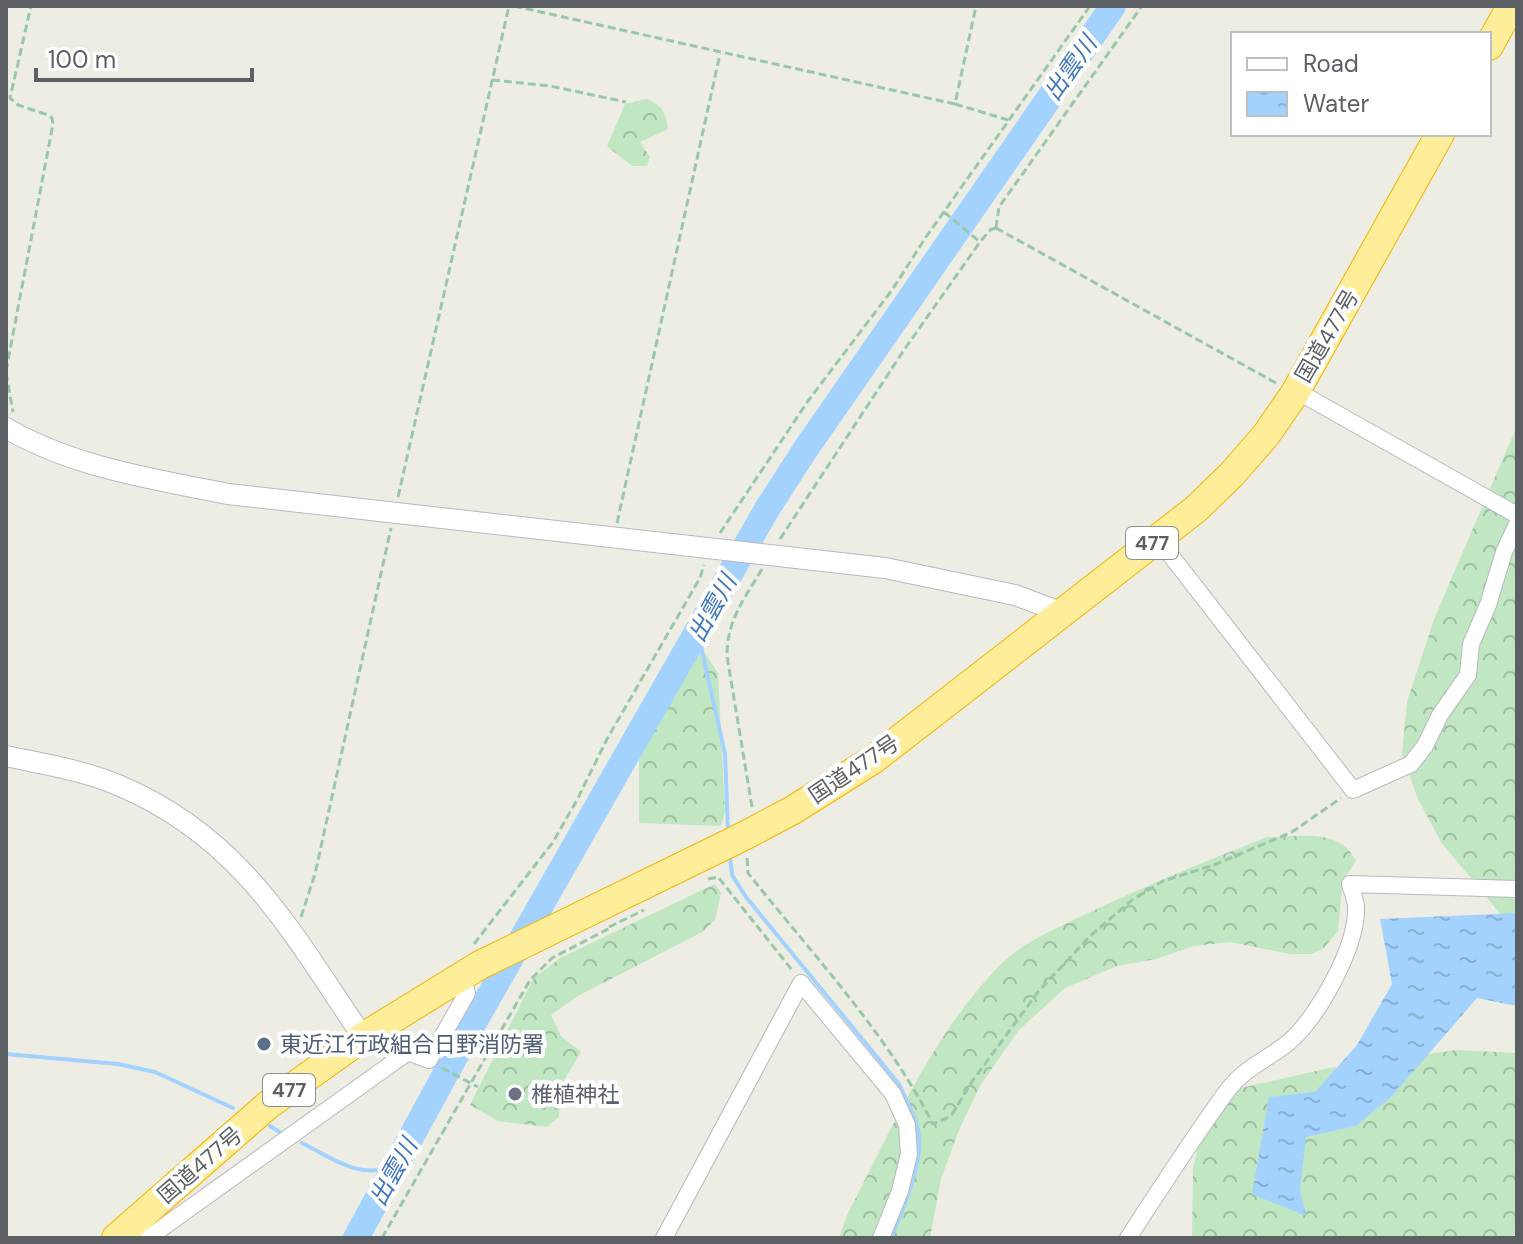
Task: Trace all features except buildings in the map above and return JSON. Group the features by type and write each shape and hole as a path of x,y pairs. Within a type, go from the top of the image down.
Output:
{"highway":[{"path":"1491,42 1511,6"},
{"name":"国道477号","path":"116,1238 268,1105 363,1037 471,971 567,922 603,917 716,850 745,847 774,820 874,759 1196,509 1266,435 1295,393 1439,136"}],"street":[{"path":"1295,393 1517,515"},
{"path":"11,431 61,455 139,476 228,494 885,568 1015,595 1063,613"},
{"path":"1158,539 1353,790 1411,764 1425,746 1440,715 1468,675 1471,644 1517,524"},
{"path":"6,756 114,783 173,813 204,833 261,889 363,1037"},
{"path":"1128,1238 1229,1089 1250,1066 1289,1041 1316,1009 1341,968 1353,933 1356,907 1350,884 1517,889"},
{"path":"148,1238 408,1052 429,1060 467,993 471,971"},
{"path":"664,1238 801,983 893,1094 907,1125 909,1154 900,1191 881,1238"}],"path":[{"path":"11,431 6,372 53,124 48,115 18,105 10,98 31,6"},
{"path":"294,936 315,874 511,6 955,104 1008,120"},
{"path":"955,104 976,6"},
{"path":"471,971 471,949 553,842 607,739 700,578 713,549 808,401 892,290 1090,6"},
{"path":"996,228 999,207 1142,6"},
{"path":"613,538 721,52"},
{"path":"492,80 550,86 626,102"},
{"path":"944,212 980,242"},
{"path":"774,820 764,805 752,809 727,656 727,635 736,613 776,545 895,363 990,230 996,228 1295,393"},
{"path":"745,847 748,873 880,1038 933,1124 951,1116 971,1083 1038,992 1090,936 1132,900 1163,881 1214,865 1292,832 1353,790"},
{"path":"701,879 718,877 801,983"},
{"path":"382,1238 530,980 603,917 649,907"},
{"path":"432,1062 478,1087"}],"green space":[{"path":"647,99 662,110 668,129 640,142 650,157 647,166 632,166 607,146 625,104"},
{"path":"1517,426 1517,934 1441,842 1418,799 1402,754 1407,702 1434,619"},
{"path":"700,646 718,673 725,812 721,826 639,823 639,760 651,732"},
{"path":"1267,837 1330,838 1349,850 1356,861 1343,880 1338,931 1323,949 1311,954 1290,954 1230,942 1194,946 1156,959 1117,966 1065,988 1019,1030 981,1084 959,1130 941,1179 930,1238 839,1238 847,1215 896,1118 933,1053 975,993 1007,958 1038,938 1105,905"},
{"path":"715,884 721,893 715,920 702,932 578,996 551,1015 561,1036 581,1052 560,1087 559,1117 547,1127 498,1121 470,1105 533,979 560,958"},
{"path":"1457,1050 1517,1053 1517,1238 1192,1238 1193,1168 1208,1107 1241,1088 1329,1068"}],"water":[{"path":"1517,913 1517,1006 1477,998 1393,1095 1356,1126 1306,1137 1300,1190 1306,1216 1252,1194 1269,1097 1315,1092 1357,1045 1392,984 1380,919"}],"waterway":[{"name":"出雲川","path":"356,1238 464,1040 767,509 1113,6"},
{"path":"697,628 725,754 728,831"},
{"path":"730,856 732,875 746,897 899,1084 911,1110 919,1137 917,1161 891,1238"},
{"path":"6,1054 118,1064 155,1072 233,1108"},
{"path":"270,1126 281,1133"},
{"path":"302,1143 360,1169 372,1171 397,1164"}],"place":[{"name":"東近江行政組合日野消防署","path":"264,1044"},
{"name":"椎植神社","path":"515,1094"}]}
